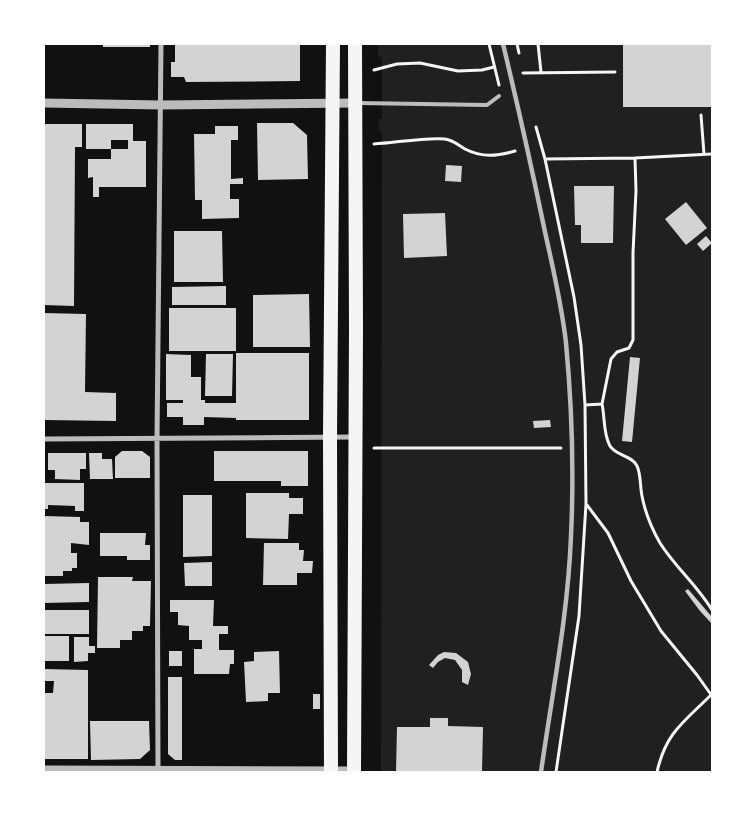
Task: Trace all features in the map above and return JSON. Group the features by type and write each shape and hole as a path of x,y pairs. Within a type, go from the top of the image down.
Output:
{"highway":[{"path":"331,772 330,437 333,44"},
{"path":"354,772 356,438 355,44"}],"street":[{"path":"158,772 161,44"},
{"path":"503,44 553,267 566,342 570,406 571,537 564,614 541,772"},
{"path":"44,103 161,105 355,103"},
{"path":"44,439 356,438"},
{"path":"44,770 354,772"}],"lane":[{"path":"355,103 487,105 499,96"}],"path":[{"path":"489,44 499,86"},
{"path":"538,44 541,72"},
{"path":"374,70 397,64 420,63 458,71 482,70 494,67"},
{"path":"523,73 615,72"},
{"path":"701,115 704,154"},
{"path":"374,144 439,138 455,142 466,150 482,155 498,156 515,151"},
{"path":"513,142 517,160"},
{"path":"545,159 635,158 712,154"},
{"path":"635,158 633,340 629,348 617,352 611,359 602,404 607,439 611,448 634,459 638,468 642,498 660,542 681,571 704,596 712,610"},
{"path":"570,406 602,404"},
{"path":"561,439 562,455"},
{"path":"374,448 562,448"},
{"path":"572,481 608,533 630,580 661,631 712,695 676,728 661,754 657,772"}],"shaded area":[{"path":"378,44 712,44 712,772 381,772 382,134 379,130 379,119 382,119 382,58 378,55"}],"building":[{"path":"103,44 150,44 150,47 103,47"},
{"path":"175,44 300,44 300,81 186,82 184,77 171,77 171,62 175,62"},
{"path":"623,44 712,44 712,107 623,107"},
{"path":"257,123 293,123 307,135 308,179 258,180"},
{"path":"44,124 82,124 82,147 75,147 74,306 44,305"},
{"path":"86,124 133,124 133,141 146,141 146,187 99,187 99,197 93,197 93,177 88,178 88,159 111,159 111,149 86,149","holes":["111,140 128,140 128,149 111,149"]},
{"path":"215,126 238,126 238,140 231,140 231,179 243,178 243,184 230,184 230,199 239,199 239,218 202,219 202,200 195,200 194,134 215,134"},
{"path":"446,165 462,166 461,182 445,181"},
{"path":"574,186 614,186 613,243 581,243 581,225 575,225"},
{"path":"686,202 707,228 686,245 665,219"},
{"path":"445,213 447,256 404,258 403,214"},
{"path":"174,231 222,231 223,282 174,282"},
{"path":"706,236 712,243 703,251 697,244"},
{"path":"226,286 226,305 172,305 172,287"},
{"path":"309,294 310,347 253,347 253,295"},
{"path":"169,308 236,308 236,351 169,351"},
{"path":"44,313 86,314 85,392 116,393 116,421 44,420"},
{"path":"236,353 309,353 309,420 236,420 236,418 204,417 204,425 183,425 183,417 167,417 167,403 183,403 183,400 166,400 166,354 191,355 191,377 201,377 201,400 205,400 205,403 236,403"},
{"path":"206,354 233,354 232,396 205,396"},
{"path":"630,357 640,358 632,442 622,441"},
{"path":"550,420 551,427 534,428 533,421"},
{"path":"122,451 142,451 150,457 150,478 115,478 115,457"},
{"path":"214,451 308,451 308,486 281,486 281,481 214,481"},
{"path":"48,453 86,453 86,469 80,469 80,480 55,479 55,470 48,470"},
{"path":"89,453 102,453 102,459 112,459 113,479 90,479"},
{"path":"44,483 84,483 84,511 75,511 75,506 48,505 48,509 44,509"},
{"path":"246,493 289,493 289,498 303,498 303,514 289,514 288,539 246,538"},
{"path":"183,495 212,495 212,556 183,557"},
{"path":"44,516 80,517 80,522 89,522 89,545 71,543 71,553 77,553 77,568 72,568 72,571 63,571 63,576 44,576"},
{"path":"100,533 146,533 145,545 150,545 150,560 127,560 127,556 100,556"},
{"path":"264,543 299,543 299,550 304,550 303,561 313,561 312,573 297,573 297,585 263,585"},
{"path":"212,562 212,586 185,586 184,563"},
{"path":"98,577 133,577 132,581 151,581 150,626 143,626 143,631 132,631 132,640 120,640 120,648 97,648"},
{"path":"89,583 89,602 44,603 44,584"},
{"path":"688,589 712,617 712,624 685,591"},
{"path":"170,600 214,600 213,626 228,626 228,634 219,634 219,650 234,650 234,664 230,664 229,674 194,674 194,649 202,649 202,640 189,640 189,626 178,625 178,612 170,612"},
{"path":"44,610 89,610 89,634 44,634"},
{"path":"44,636 69,636 69,661 44,661"},
{"path":"74,637 89,637 89,646 95,646 95,653 88,653 88,661 74,662"},
{"path":"169,651 182,651 182,666 169,666"},
{"path":"279,651 280,693 268,693 268,701 246,702 244,662 254,661 254,652"},
{"path":"444,652 456,653 468,662 471,674 468,685 462,682 462,670 455,660 445,658 433,668 429,665 438,655"},
{"path":"44,669 88,670 88,759 44,759 44,693 53,693 54,681 44,681"},
{"path":"168,677 182,677 182,760 175,760 168,754"},
{"path":"313,694 320,694 320,709 313,709"},
{"path":"430,718 448,718 448,726 483,727 482,772 396,772 397,727 430,727"},
{"path":"90,721 149,721 150,750 140,759 91,760"}]}
